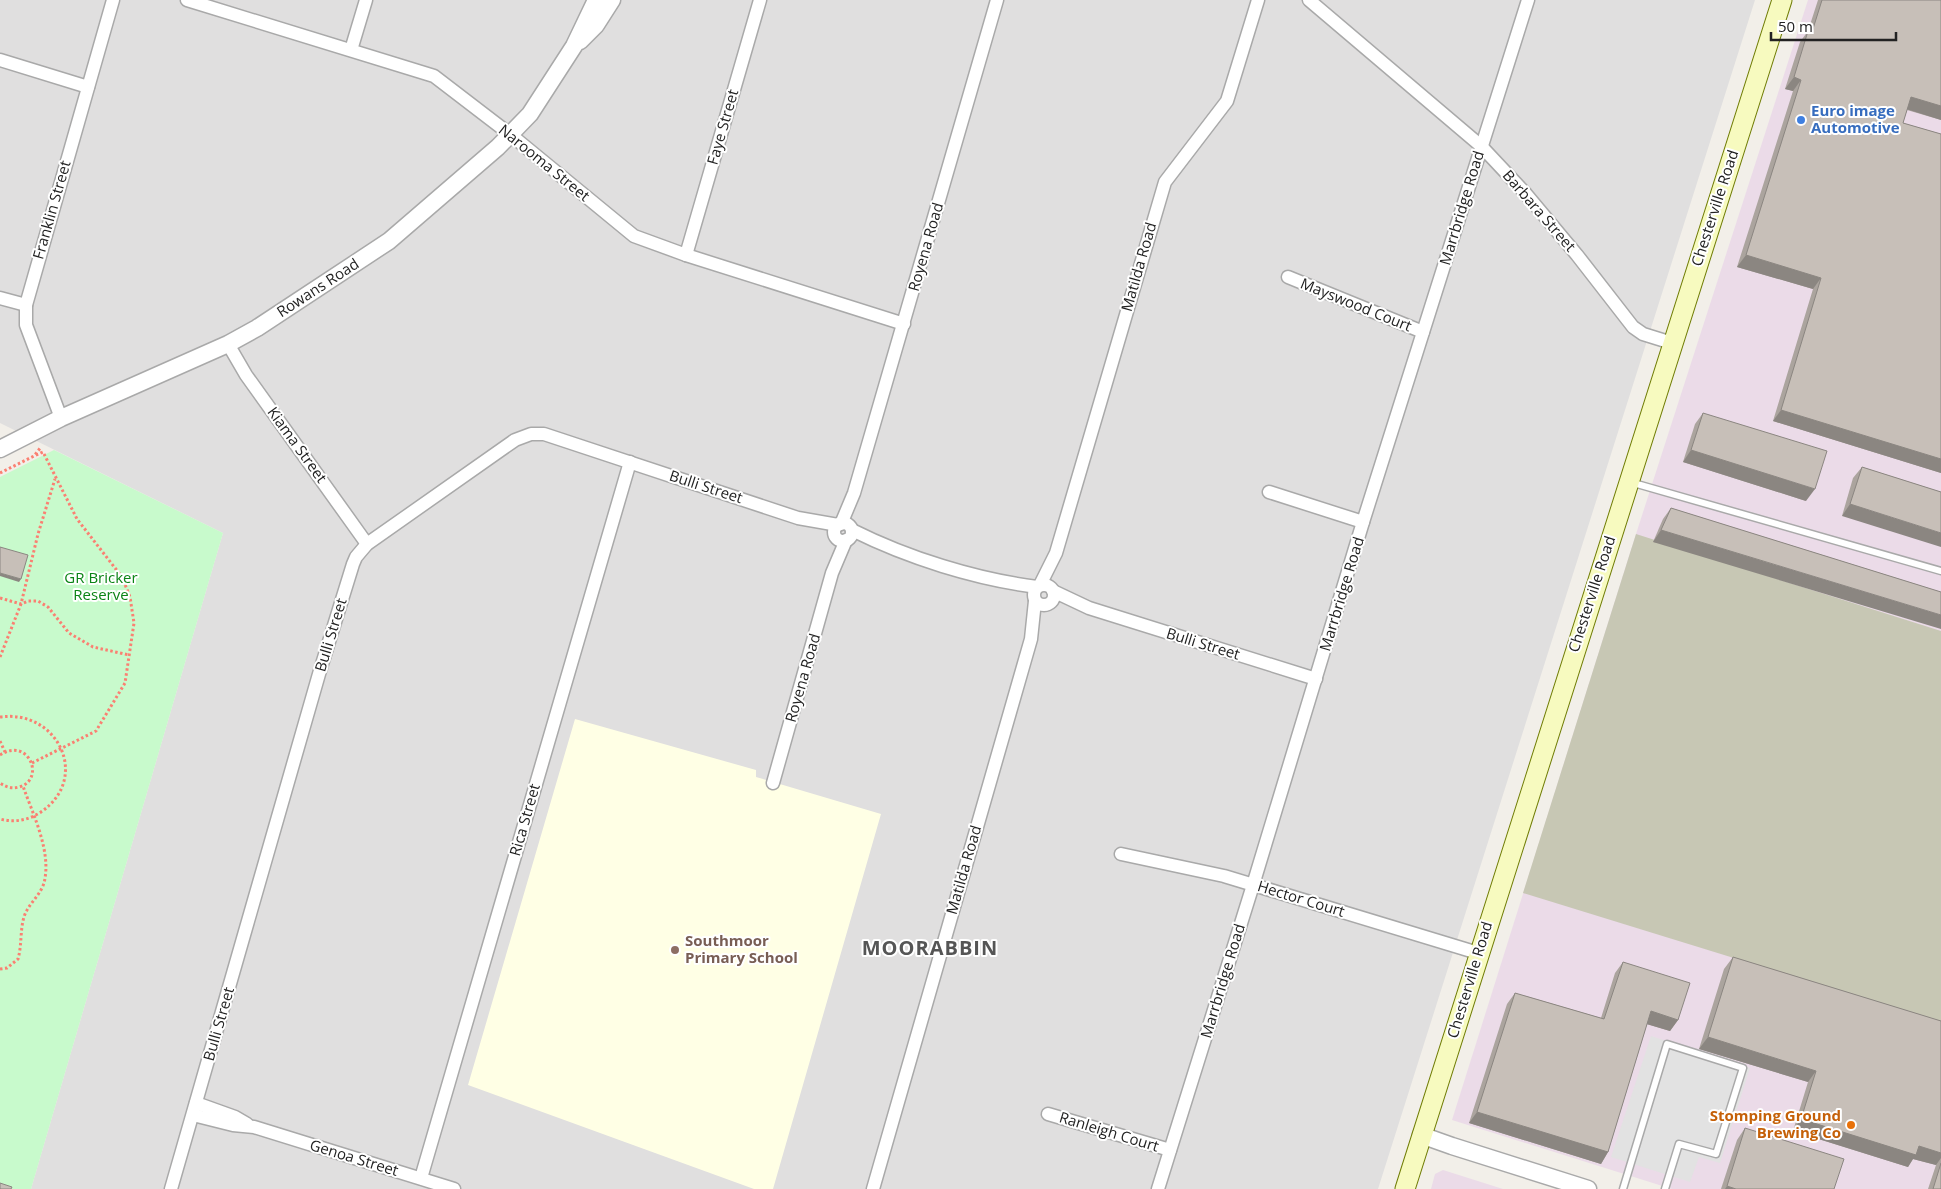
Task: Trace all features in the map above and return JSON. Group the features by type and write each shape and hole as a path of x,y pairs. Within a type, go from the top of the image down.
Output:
{"main road":[{"name":"Chesterville Road","path":"1404,1189 1782,0"}],"street":[{"name":"Franklin Street","path":"61,418 26,325 26,305 112,0"},
{"name":"Narooma Street","path":"187,0 434,76 629,232 644,241 904,324"},
{"path":"351,50 366,0"},
{"name":"Rowans Road","path":"0,449 61,418 228,344 257,328 389,241 510,135 537,105 574,46 596,0"},
{"name":"Rowans Road","path":"574,46 596,25 612,0"},
{"name":"Faye Street","path":"686,255 760,0"},
{"name":"Royena Road","path":"773,783 854,493 998,0"},
{"name":"Matilda Road","path":"873,1189 1031,638 1165,182 1227,101 1258,0"},
{"name":"Barbara Street","path":"1310,0 1481,146 1526,194 1633,327 1643,334 1672,342"},
{"name":"Marrbridge Road","path":"1158,1189 1363,522 1528,0"},
{"path":"0,60 88,87"},
{"name":"Mayswood Court","path":"1288,277 1423,332"},
{"path":"0,298 26,305"},
{"name":"Kiama Street","path":"228,344 246,375 368,544"},
{"name":"Bulli Street","path":"171,1189 325,656 356,557 368,544 524,436 544,434 885,546 1316,679"},
{"name":"Rica Street","path":"421,1178 630,462"},
{"path":"1269,492 1363,522"},
{"name":"Hector Court","path":"1121,854 1224,876 1478,953"},
{"name":"Genoa Street","path":"194,1109 235,1117 254,1128 454,1189"},
{"name":"Ranleigh Court","path":"1048,1114 1170,1150"},
{"path":"1421,1135 1588,1189"}],"lane":[{"path":"1628,482 1941,571"},
{"path":"1622,1189 1667,1044 1743,1068 1716,1154 1679,1144 1664,1189"}],"path":[{"path":"32,763 96,731 125,683 134,623 130,598 124,584 104,552 77,519 42,452 34,456"},
{"path":"0,656 21,604 38,534 55,478"},
{"path":"0,598 21,604 28,601 38,601 48,607 69,633 93,647 129,655"},
{"path":"0,717 26,718 49,730 62,748 66,767 59,794 50,806 34,817 22,820 0,819"},
{"path":"0,741 5,752"},
{"path":"0,755 5,752 18,750 28,757 33,768 30,779 22,786 10,788 0,783"},
{"path":"0,969 7,968 18,959 25,915 44,883 44,855 34,817 22,786"}],"shaded area":[{"path":"0,0 1755,0 1378,1189 31,1189 223,533 0,423"},
{"path":"1808,0 1941,0 1941,1189 1672,1189 1452,1120 1636,534"},
{"path":"1636,534 1941,631 1941,1022 1523,893"},
{"name":"Southmoor Primary School","path":"575,719 756,770 756,777 881,814 773,1189 754,1189 468,1085"},
{"path":"1651,1036 1750,1068 1720,1163 1699,1157 1690,1182 1611,1157"},
{"path":"1443,1170 1503,1189 1431,1189 1435,1174"}],"green space":[{"name":"GR Bricker Reserve","path":"54,450 223,533 31,1189 0,1189 0,477"}],"building":[{"path":"1822,0 1941,0 1941,106 1911,97 1903,123 1941,134 1941,459 1781,410 1821,278 1746,255 1801,80 1794,77 1808,31 1812,32"},
{"path":"1703,413 1827,451 1815,489 1691,450"},
{"path":"1862,467 1941,492 1941,533 1850,504"},
{"path":"1671,508 1941,592 1941,615 1661,530"},
{"path":"0,547 28,555 21,579 0,573"},
{"path":"1733,957 1941,1021 1941,1153 1919,1146 1916,1155 1801,1119 1816,1071 1708,1037"},
{"path":"1623,962 1690,983 1678,1020 1651,1011 1608,1152 1477,1112 1515,993 1604,1019"},
{"path":"1745,1128 1844,1159 1834,1189 1736,1189 1727,1186"},
{"path":"1941,1163 1941,1189 1933,1189"},
{"path":"0,1183 12,1187 11,1189 0,1189"}],"place":[{"name":"Euro image Automotive","path":"1801,120"},
{"name":"Southmoor Primary School","path":"675,950"},
{"name":"Stomping Ground Brewing Co","path":"1851,1125"}],"district":[{"name":"MOORABBIN","path":"930,948"}]}
